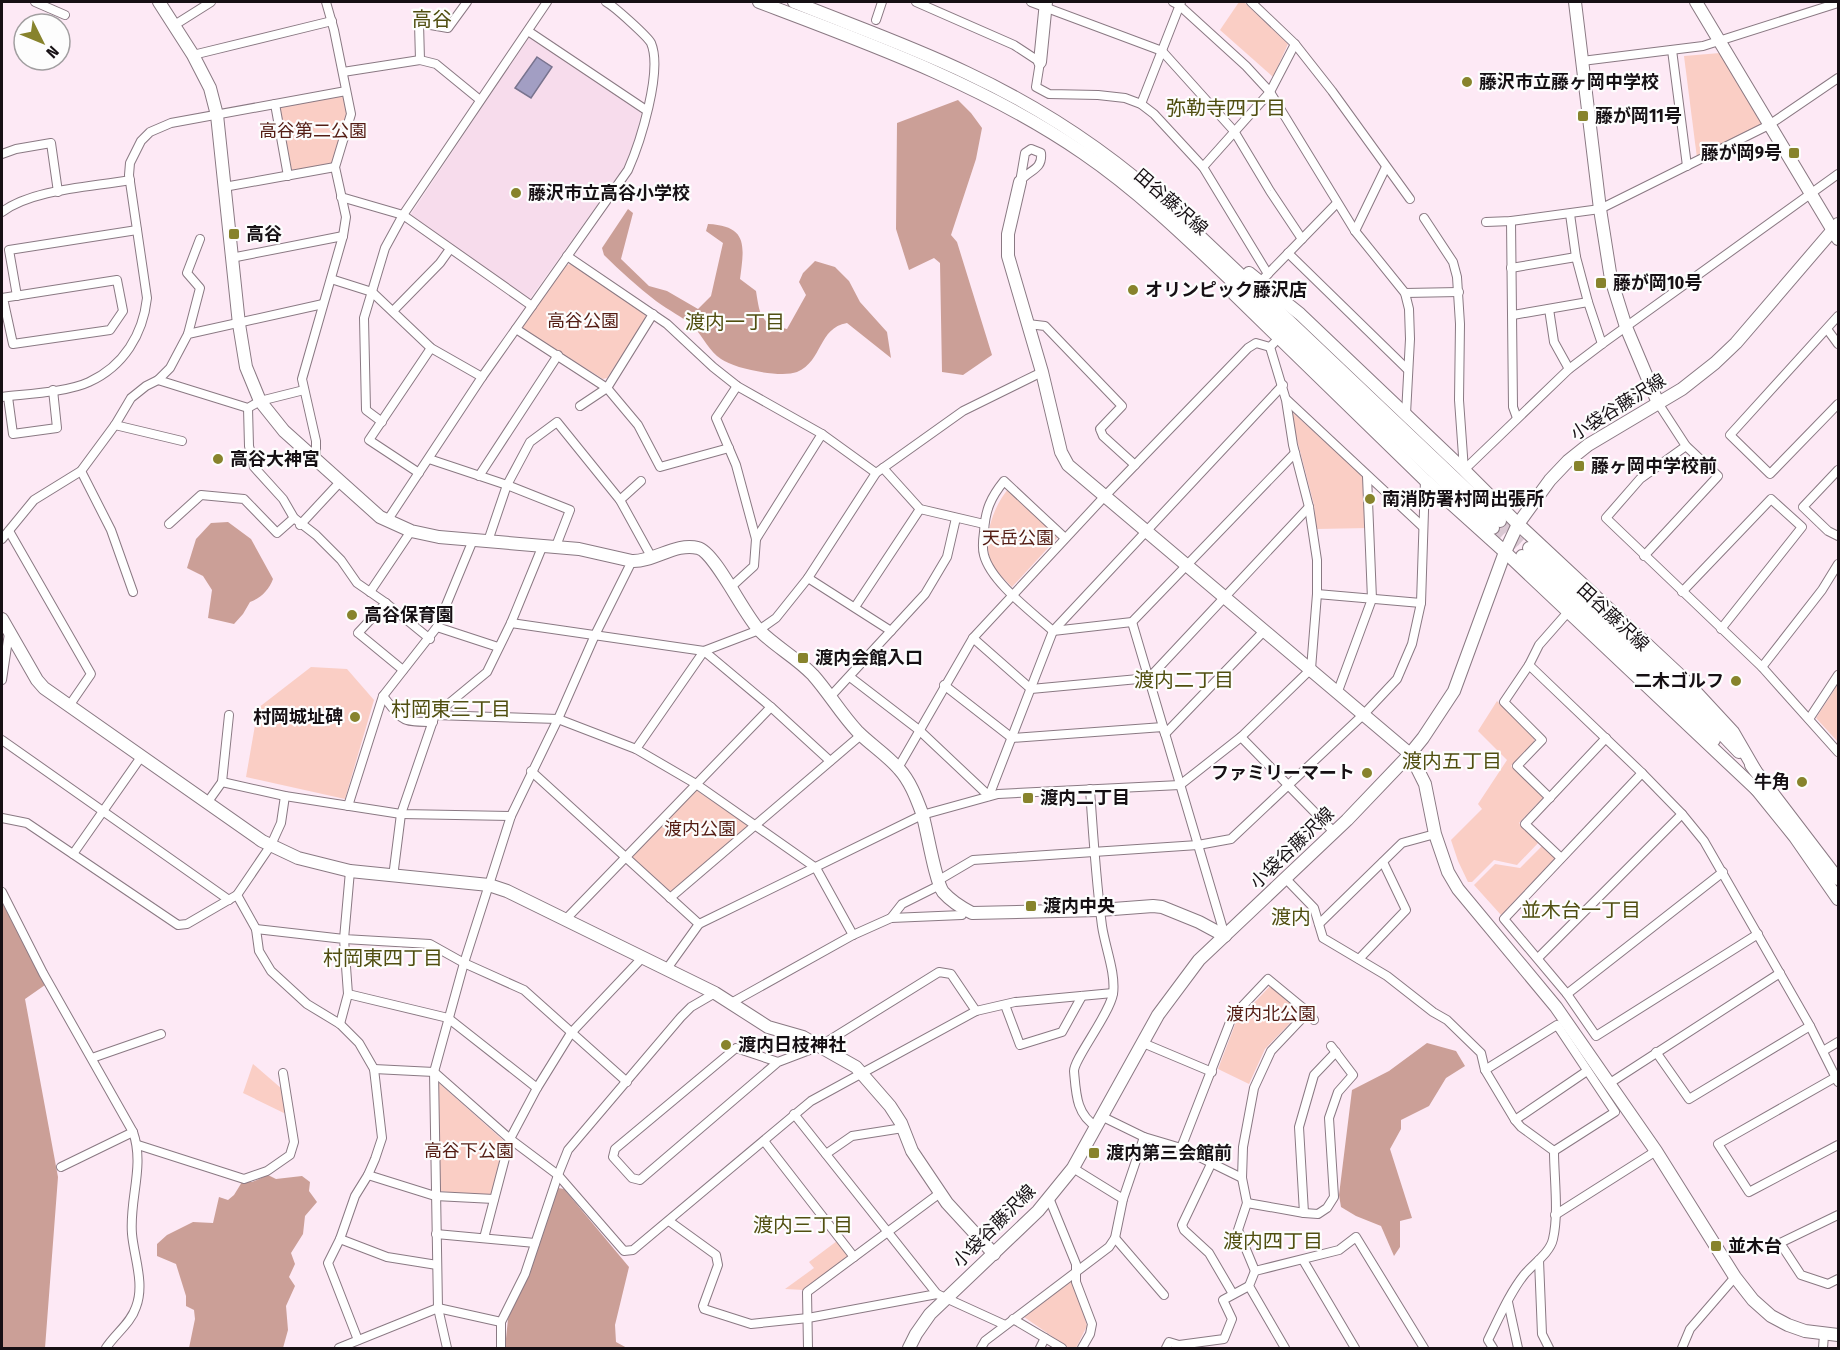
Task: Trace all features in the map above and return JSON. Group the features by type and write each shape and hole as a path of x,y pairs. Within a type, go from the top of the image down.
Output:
{"main road":[{"path":"159,2 193,55 210,88 217,115 238,324 246,367 260,401 284,431 340,482 387,521 411,531 439,537 556,546 641,562 679,549 700,548 706,552 731,586 742,609 759,630 811,673 861,735 898,768 912,788 922,815 942,890 964,909 972,913 1100,910 1153,906 1162,907 1199,922 1225,936"},
{"name":"田谷藤沢線","path":"759,2 960,82 1009,108 1083,153 1165,218 1496,524 1221,254 1148,188 1060,123 1035,108 966,72 794,2"},
{"path":"1575,2 1600,209 1611,279 1626,327 1658,403"},
{"path":"1696,2 1810,194 1837,231"},
{"path":"1040,62 1045,5"},
{"path":"1020,182 1008,234 1008,256 1042,372 1061,452 1068,465 1410,754 1425,784 1435,834 1448,872 1458,889 1556,1007 1656,1151 1735,1277 1753,1300 1772,1316 1788,1325 1824,1335 1839,1335"},
{"path":"1165,218 1274,343 1505,552 1757,790"},
{"name":"小袋谷藤沢線","path":"909,1348 941,1297 994,1254 1049,1198 1073,1168 1143,1043 1178,986 1199,960 1286,879 1410,754 1454,691 1505,552 1518,524 1533,501 1568,461 1606,433 1692,382 1715,363 1736,343 1837,231"},
{"path":"1221,254 1264,278 1518,524 1683,678 1732,732 1755,770"},
{"name":"田谷藤沢線","path":"1839,879 1755,770 1677,687 1525,552 1725,752 1795,837 1839,899"},
{"path":"2,619 40,684 141,757 271,845 298,858 350,871 489,885 507,891 715,993 768,1027 803,1037 856,1067 864,1073 890,1106 903,1128 912,1151 940,1194 994,1254"}],"street":[{"path":"35,2 58,12"},
{"path":"173,26 211,2"},
{"path":"420,60 419,24 448,28 467,2"},
{"path":"382,422 366,410 364,318 385,248 403,215 547,2"},
{"path":"387,521 482,377 627,170 638,148 655,72 651,42 606,2"},
{"path":"876,20 882,2"},
{"path":"916,2 1014,45 1040,62 1036,87 1049,94 1125,98 1141,104 1165,123 1203,166 1264,278 1337,203"},
{"path":"1031,2 1045,5 1162,51 1234,131 1269,191 1302,239"},
{"path":"1251,2 1295,44 1332,90 1410,199"},
{"path":"1262,13 1266,2"},
{"path":"316,459 316,441 302,379 343,236 346,217 335,167 351,114 329,3"},
{"path":"1141,104 1178,3 1246,66 1270,92 1355,231 1405,293 1409,309 1410,339 1406,414"},
{"path":"1582,61 1719,42 1839,3"},
{"path":"193,55 332,21"},
{"path":"528,31 646,110"},
{"path":"1203,166 1270,92 1295,44"},
{"path":"1672,50 1687,166"},
{"path":"343,72 420,60 436,64 480,100"},
{"path":"1486,222 1511,221 1600,209 1769,125 1839,78"},
{"path":"53,390 57,428 13,434 5,397 89,382 123,358 138,336 145,316 147,298 130,180 130,163 141,141 150,132 171,123 346,91"},
{"path":"275,104 288,176"},
{"path":"2,154 16,149 51,143 58,192"},
{"path":"224,187 335,167"},
{"path":"1355,231 1386,167"},
{"path":"1464,470 1569,369 1839,174"},
{"path":"2,212 21,200 130,180"},
{"path":"341,197 403,215 532,306"},
{"path":"1570,214 1576,258 1587,302 1602,344"},
{"path":"1424,218 1453,262 1459,292 1459,400 1464,470"},
{"path":"1511,221 1513,407 1517,418"},
{"path":"17,296 9,250 137,230"},
{"path":"231,258 343,236"},
{"path":"2,539 34,500 81,471 115,425 131,398 158,380 170,368 188,334 201,288 187,273 200,238"},
{"path":"393,311 440,263 450,249"},
{"path":"1288,253 1407,369"},
{"path":"567,256 667,324 737,386 822,434 879,471 920,509 984,524"},
{"path":"1511,268 1576,258"},
{"path":"331,279 372,292 431,348 482,377"},
{"path":"117,280 123,311 110,330 13,344 2,298 117,280"},
{"path":"1405,293 1459,292"},
{"path":"1513,315 1587,302"},
{"path":"188,334 323,304"},
{"path":"1549,309 1554,342 1569,369"},
{"path":"580,406 607,388 653,314"},
{"path":"1839,316 1730,435 1770,474 1839,404"},
{"path":"1028,324 1045,326 1122,406 1100,429 1103,435 1135,465"},
{"path":"516,329 607,388 638,425 654,460 660,467 729,448"},
{"path":"1827,329 1839,344"},
{"path":"666,970 699,924 922,815 998,794 1180,784 1241,736 1311,669 1317,594 1317,560 1310,507 1295,453 1274,343 1256,343 1248,348 1065,538 973,638 898,768"},
{"path":"419,473 369,440 431,348"},
{"path":"479,476 558,355"},
{"path":"511,623 704,651 759,630 776,618 808,578 879,471 963,411 1042,372"},
{"path":"158,380 248,408 260,401 304,390"},
{"path":"731,586 754,566 756,539 736,465 716,418 737,386"},
{"path":"989,796 1053,630 1283,386"},
{"path":"1286,400 1422,526"},
{"path":"1644,556 1718,476 1686,446 1658,403"},
{"path":"248,408 249,446 254,467 283,499 297,521 316,535 341,560 357,583 430,639"},
{"path":"488,541 507,485 530,442 557,422 620,500 651,558"},
{"path":"115,425 182,441"},
{"path":"756,539 822,434"},
{"path":"1686,446 1640,479 1606,518 1762,667 1839,752"},
{"path":"1065,538 1004,481 992,495 984,524 983,554 990,570 1013,594 1053,630 1132,622 1295,453"},
{"path":"429,459 507,485 570,510 556,546"},
{"path":"1839,470 1803,507 1828,531 1839,536"},
{"path":"81,471 111,530 133,592"},
{"path":"1338,691 1372,599 1367,476"},
{"path":"891,918 902,904 973,860 1198,845 1231,839 1364,714 1397,679 1412,644 1421,603 1425,480"},
{"path":"620,500 641,481"},
{"path":"169,524 201,495 244,499 277,533 297,521 340,482"},
{"path":"1682,592 1771,499 1802,528 1721,629"},
{"path":"973,638 1031,689 1149,678 1310,507"},
{"path":"855,607 920,509"},
{"path":"830,697 925,594 947,557 956,518"},
{"path":"9,531 91,674 69,706"},
{"path":"370,592 411,531"},
{"path":"348,806 383,696 430,639 437,627 473,540"},
{"path":"393,877 401,814 434,719 487,672 511,623 543,545"},
{"path":"447,1348 438,1308 434,1072 464,963 511,816 632,561"},
{"path":"1762,667 1822,590 1839,564"},
{"path":"808,578 891,631"},
{"path":"1317,594 1421,603"},
{"path":"386,603 358,633 403,670"},
{"path":"1550,798 1517,766 1542,740 1504,702 1529,665 1539,645 1568,612"},
{"path":"1132,622 1225,936"},
{"path":"437,627 498,647"},
{"path":"944,685 1012,738 1164,731 1264,631"},
{"path":"2,680 9,633"},
{"path":"704,651 771,707 830,761"},
{"path":"636,749 704,651"},
{"path":"1529,665 1682,813 1704,841 1810,1026 1837,1080 1718,1144 1749,1192 1839,1145"},
{"path":"1809,719 1839,675"},
{"path":"850,677 919,730 989,796"},
{"path":"383,696 401,719 409,722 434,719 558,719 636,749 696,784 816,868 853,935"},
{"path":"565,920 771,707"},
{"path":"207,803 222,782 229,715"},
{"path":"670,898 861,735"},
{"path":"1241,736 1334,832"},
{"path":"1561,858 1525,824 1606,738"},
{"path":"2,740 233,898 256,928 259,951 271,971 307,1004 340,1024 359,1043 374,1069 382,1138 368,1175 355,1196 340,1239 328,1263 358,1340"},
{"path":"73,854 141,757"},
{"path":"531,771 699,924"},
{"path":"1642,773 1504,919 1567,994 1596,1036 1758,934"},
{"path":"222,782 285,796 401,814 511,816"},
{"path":"1090,789 1100,910 1105,947 1112,971 1113,993 1103,1019 1074,1067 1078,1100 1083,1115 1087,1121 1100,1122 1181,1148 1242,1178"},
{"path":"2,818 27,823 178,925 187,924 233,898 271,845 281,823 285,796"},
{"path":"1538,958 1682,813"},
{"path":"1319,924 1402,843 1435,834"},
{"path":"1359,959 1406,910 1383,862"},
{"path":"340,1024 348,994 344,939 350,871"},
{"path":"1567,994 1723,872"},
{"path":"1286,879 1314,909 1323,938 1387,976 1433,1012 1447,1020 1481,1053 1485,1070 1515,1119 1554,1151"},
{"path":"2,892 43,973 133,1132 138,1145 132,1232 138,1273 137,1305 132,1317 106,1348"},
{"path":"731,1003 853,935 891,918 962,915 964,909"},
{"path":"256,928 344,939 430,944 464,963 524,990 627,1082"},
{"path":"484,1238 510,1139 537,1088 571,1033 642,958"},
{"path":"777,1062 736,1048 615,1149 613,1157 632,1178 640,1180 777,1062 820,1046 939,972 951,974 976,1011"},
{"path":"1610,1083 1780,973"},
{"path":"1181,1148 1232,1017 1269,979 1308,1012 1314,1020"},
{"path":"501,1348 501,1323 525,1274 568,1150 691,1007 715,993"},
{"path":"374,1069 434,1072 510,1139 558,1175 624,1251 633,1250 811,1101 976,1011 1005,1005 1113,993"},
{"path":"348,994 448,1018 537,1088"},
{"path":"1005,1005 1020,1045 1062,1032 1082,996"},
{"path":"1166,1348 1169,1342 1179,1345 1224,1339 1232,1319 1223,1300 1249,1286 1255,1271 1238,1230 1247,1203 1242,1178 1243,1147 1254,1088 1271,1051 1308,1012"},
{"path":"1485,1070 1557,1025 1615,1112 1554,1151"},
{"path":"1656,1052 1689,1099 1810,1026"},
{"path":"92,1058 161,1034"},
{"path":"1823,1051 1839,1042"},
{"path":"1143,1043 1212,1072"},
{"path":"1247,1203 1304,1213 1318,1214 1327,1208 1334,1197 1329,1118 1338,1092 1353,1076 1334,1049 1314,1075 1299,1127 1304,1213"},
{"path":"1515,1119 1587,1071"},
{"path":"138,1145 244,1179 267,1171 290,1155 294,1142 283,1073"},
{"path":"794,1114 887,1233 941,1297 1005,1325"},
{"path":"826,1154 852,1136 903,1128"},
{"path":"61,1167 133,1132"},
{"path":"981,1348 984,1341 1109,1247 1115,1238 1123,1199 1144,1137"},
{"path":"764,1141 854,1257"},
{"path":"1493,1348 1486,1344 1508,1301 1524,1275 1553,1241 1554,1151"},
{"path":"1555,1215 1656,1151"},
{"path":"1212,1162 1182,1225 1184,1230 1209,1253 1233,1294"},
{"path":"1073,1168 1123,1199"},
{"path":"368,1175 435,1196 494,1199"},
{"path":"808,1348 807,1292 940,1194"},
{"path":"1049,1198 1076,1264 1076,1282 1092,1324 1090,1334 1082,1348"},
{"path":"1839,1215 1780,1243 1801,1275 1828,1284 1839,1279"},
{"path":"669,1221 716,1255 718,1265 703,1306 704,1309 751,1324 808,1318 941,1297"},
{"path":"436,1234 535,1243"},
{"path":"1255,1271 1339,1250 1356,1237 1424,1348"},
{"path":"1115,1238 1164,1295"},
{"path":"340,1239 387,1257 437,1265"},
{"path":"1303,1260 1355,1348"},
{"path":"1539,1260 1542,1334 1549,1348"},
{"path":"1682,1348 1690,1329 1735,1277"},
{"path":"1249,1286 1285,1348"},
{"path":"1508,1301 1518,1348"},
{"path":"339,1348 438,1308 501,1323"},
{"path":"1013,1319 1062,1348"},
{"path":"1823,1348 1824,1335"},
{"path":"1040,1348 1045,1338"}],"shaded area":[{"name":"藤沢市立高谷小学校","path":"533,37 639,109 641,114 634,145 623,169 529,300 409,217 528,38"},
{"path":"537,57 552,67 531,98 515,88"},
{"path":"958,100 982,128 976,159 951,235 957,242 992,355 963,375 942,372 940,263 934,258 909,270 896,229 897,123"},
{"path":"628,209 633,213 621,259 649,286 667,291 698,309 711,296 723,243 706,231 708,224 721,226 731,229 741,240 740,279 756,291 760,313 766,321 787,329 806,295 799,282 803,273 815,261 835,267 849,281 860,302 887,332 891,358 847,323 831,331 812,360 797,372 780,374 758,372 728,363 717,356 694,327 649,296 604,255 602,248"},
{"path":"228,522 251,539 273,579 267,590 250,602 234,624 208,618 212,590 203,576 187,568 196,539 211,523"},
{"path":"2,902 45,985 25,999 58,1177 45,1348 2,1348"},
{"path":"1427,1043 1456,1051 1465,1066 1446,1078 1429,1106 1401,1120 1401,1129 1390,1149 1412,1218 1400,1221 1400,1247 1394,1256 1381,1226 1341,1207 1339,1195 1352,1090 1389,1071"},
{"path":"268,1175 276,1179 302,1176 310,1182 309,1191 317,1202 305,1216 303,1234 291,1253 295,1264 289,1277 295,1286 286,1306 288,1330 283,1348 189,1348 195,1319 194,1310 186,1306 186,1296 176,1264 157,1256 157,1244 167,1235 193,1222 213,1223 219,1197 228,1200 242,1182 252,1182"},
{"path":"558,1188 564,1189 629,1267 615,1325 616,1342 627,1348 505,1348 508,1319"}],"green space":[{"path":"1239,2 1244,2 1288,44 1273,77 1220,30"},
{"path":"1720,53 1764,123 1697,158 1684,56"},
{"name":"高谷第二公園","path":"343,95 347,114 332,164 292,172 280,107"},
{"name":"高谷公園","path":"571,264 645,314 646,319 607,378 603,379 524,330 522,325 566,265"},
{"path":"1289,409 1370,483 1369,528 1316,529 1314,505"},
{"name":"天岳公園","path":"1009,488 1059,536 1012,587 993,566 988,547 993,515"},
{"path":"311,667 347,669 374,700 345,799 246,777 258,708"},
{"path":"1838,684 1838,742 1816,718"},
{"path":"1497,701 1534,738 1534,742 1511,766 1542,795 1542,799 1519,823 1539,842 1517,865 1494,860 1472,882 1468,882 1451,840 1482,809 1478,804 1507,760 1478,731"},
{"name":"渡内公園","path":"696,790 749,826 671,892 631,856"},
{"path":"1542,846 1555,858 1501,915 1474,885 1495,864 1520,868"},
{"name":"渡内北公園","path":"1271,985 1301,1012 1265,1049 1249,1084 1218,1069 1236,1022"},
{"path":"253,1064 282,1089 288,1115 243,1093"},
{"name":"高谷下公園","path":"439,1083 504,1141 491,1196 438,1191"},
{"path":"837,1241 848,1256 804,1290 785,1289 814,1268 809,1262"},
{"path":"1074,1279 1087,1326 1076,1348 1069,1348 1024,1317"}],"tunnel":[{"path":"1500,521 1529,548"},
{"path":"1493,528 1522,556"}],"place":[{"name":"藤沢市立藤ヶ岡中学校","path":"1467,82"},
{"name":"藤が岡11号","path":"1583,116"},
{"name":"藤が岡9号","path":"1794,153"},
{"name":"藤沢市立高谷小学校","path":"516,193"},
{"name":"高谷","path":"234,234"},
{"name":"藤が岡10号","path":"1601,283"},
{"name":"オリンピック藤沢店","path":"1133,290"},
{"name":"高谷大神宮","path":"218,459"},
{"name":"藤ヶ岡中学校前","path":"1579,466"},
{"name":"南消防署村岡出張所","path":"1370,499"},
{"name":"高谷保育園","path":"352,615"},
{"name":"渡内会館入口","path":"803,658"},
{"name":"二木ゴルフ","path":"1736,681"},
{"name":"村岡城址碑","path":"355,717"},
{"name":"ファミリーマート","path":"1367,773"},
{"name":"牛角","path":"1802,782"},
{"name":"渡内二丁目","path":"1028,798"},
{"name":"渡内中央","path":"1031,906"},
{"name":"渡内日枝神社","path":"726,1045"},
{"name":"渡内第三会館前","path":"1094,1153"},
{"name":"並木台","path":"1716,1246"}],"district":[{"name":"高谷","path":"432,19"},
{"name":"弥勒寺四丁目","path":"1226,108"},
{"name":"渡内一丁目","path":"735,322"},
{"name":"渡内二丁目","path":"1184,680"},
{"name":"村岡東三丁目","path":"451,709"},
{"name":"渡内五丁目","path":"1452,761"},
{"name":"並木台一丁目","path":"1581,910"},
{"name":"渡内","path":"1291,917"},
{"name":"村岡東四丁目","path":"383,958"},
{"name":"渡内三丁目","path":"803,1225"},
{"name":"渡内四丁目","path":"1273,1241"}]}
